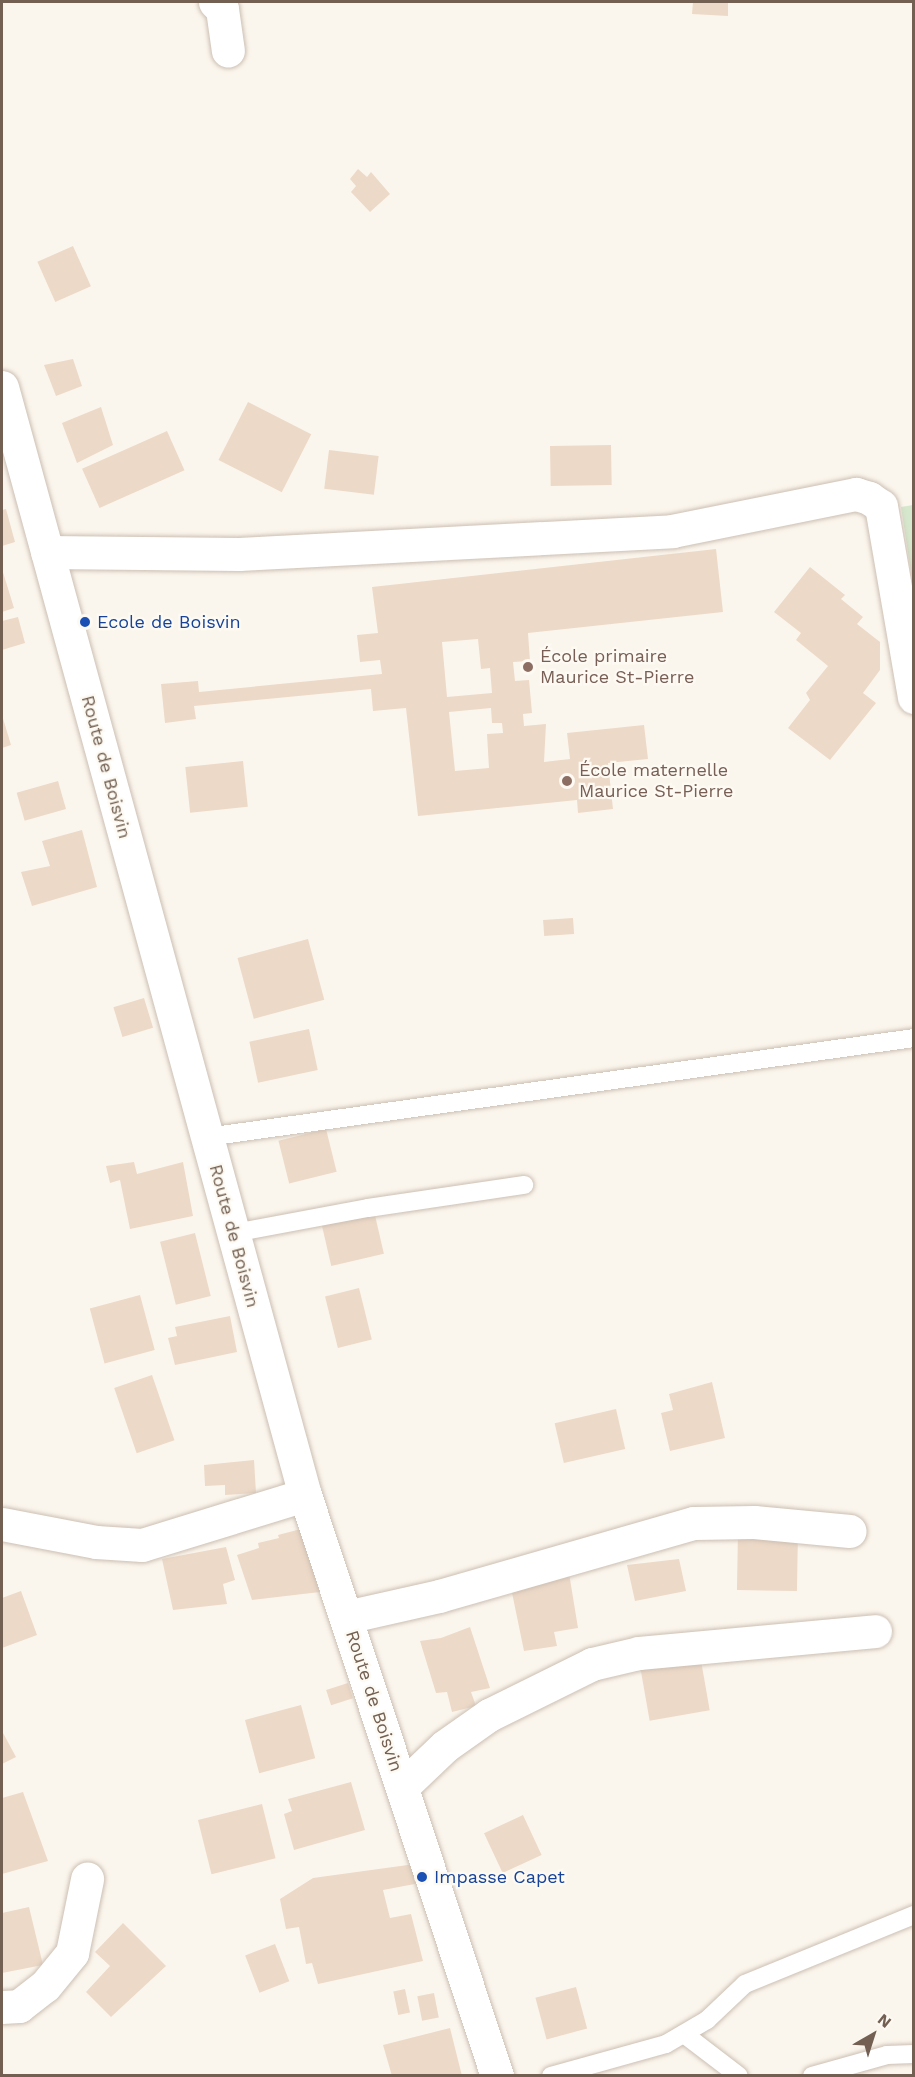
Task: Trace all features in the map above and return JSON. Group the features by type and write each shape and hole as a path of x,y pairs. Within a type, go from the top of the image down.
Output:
{"street":[{"path":"215,2 222,9 228,51"},
{"name":"Route de Boisvin","path":"2,387 305,1495 497,2076"},
{"path":"47,552 238,554 672,531 856,494 869,498 881,506 914,697"},
{"path":"2,1524 96,1542 142,1545 305,1495"},
{"path":"346,1617 439,1596 694,1523 754,1522 850,1531"},
{"path":"402,1787 445,1746 489,1715 592,1664 639,1653 875,1631"},
{"path":"2,2007 19,2006 45,1986 72,1953 87,1879"}],"lane":[{"path":"207,1137 914,1038"},
{"path":"234,1233 368,1208 524,1185"},
{"path":"551,2076 666,2044 707,2020 745,1984 914,1915"},
{"path":"684,2034 740,2076"},
{"path":"812,2076 887,2055 914,2054"}],"green space":[{"path":"914,505 913,585 901,507"}],"building":[{"path":"693,2 728,2 728,16 692,14"},
{"path":"358,169 367,177 371,172 390,194 370,212 351,192 356,186 350,179"},
{"path":"73,246 91,286 55,302 37,262"},
{"path":"73,359 82,386 56,396 44,365"},
{"path":"248,402 311,434 282,492 218,460"},
{"path":"101,407 113,445 77,463 62,423"},
{"path":"167,431 184,470 100,508 82,469"},
{"path":"611,445 612,485 551,486 550,446"},
{"path":"329,450 379,456 374,495 324,489"},
{"path":"6,509 15,542 2,546 2,510"},
{"path":"716,549 723,612 528,633 530,661 513,662 515,681 529,680 532,713 523,714 524,726 546,724 544,762 570,759 567,733 644,725 648,759 608,763 613,809 578,813 577,800 418,816 406,708 373,711 371,689 194,706 196,719 165,723 161,684 198,681 199,692 382,674 380,660 360,662 357,635 378,633 372,587","holes":["478,639 481,669 490,668 492,693 447,697 442,642","491,708 492,723 502,723 503,733 487,734 489,768 455,771 449,712"]},
{"path":"810,567 845,595 841,599 863,617 857,624 880,642 880,670 863,693 876,703 830,760 788,728 810,700 806,693 828,666 796,640 801,633 774,612"},
{"path":"2,569 14,608 2,612"},
{"path":"18,617 25,643 2,650 2,621"},
{"path":"2,715 11,745 2,748"},
{"path":"243,761 248,807 190,813 185,767"},
{"path":"58,781 66,809 25,821 17,793"},
{"path":"82,830 97,887 32,906 21,872 50,866 42,841"},
{"path":"573,918 574,934 544,936 543,920"},
{"path":"308,939 324,1000 254,1019 237,958"},
{"path":"144,998 153,1028 122,1037 113,1007"},
{"path":"309,1029 318,1070 258,1083 249,1042"},
{"path":"326,1129 337,1172 289,1184 278,1141"},
{"path":"134,1162 137,1174 183,1162 193,1216 130,1229 120,1180 110,1183 106,1166"},
{"path":"374,1211 384,1254 331,1266 321,1223"},
{"path":"195,1233 211,1296 176,1305 160,1242"},
{"path":"359,1288 372,1339 338,1348 325,1296"},
{"path":"140,1295 155,1350 105,1364 90,1308"},
{"path":"230,1316 237,1352 175,1365 168,1338 177,1336 175,1327"},
{"path":"152,1375 174,1440 137,1453 114,1388"},
{"path":"712,1382 725,1438 670,1451 661,1413 673,1410 669,1394"},
{"path":"616,1409 625,1449 564,1463 555,1423"},
{"path":"254,1460 256,1493 225,1495 225,1485 205,1486 204,1465"},
{"path":"301,1529 320,1592 252,1600 237,1555 259,1548 258,1543"},
{"path":"738,1530 798,1531 797,1591 737,1590"},
{"path":"226,1547 235,1580 223,1584 227,1604 173,1610 162,1559"},
{"path":"679,1559 686,1591 635,1601 627,1565"},
{"path":"569,1573 578,1628 554,1632 557,1646 524,1651 510,1583"},
{"path":"21,1591 37,1635 2,1648 2,1598"},
{"path":"470,1627 490,1688 471,1692 476,1706 452,1712 447,1692 436,1693 420,1641 441,1638"},
{"path":"700,1655 710,1710 650,1721 640,1666"},
{"path":"348,1683 353,1698 331,1705 326,1690"},
{"path":"301,1705 315,1758 259,1773 245,1720"},
{"path":"2,1731 16,1757 2,1764"},
{"path":"351,1782 365,1830 294,1850 284,1814 292,1811 288,1799"},
{"path":"23,1792 48,1861 2,1874 2,1798"},
{"path":"262,1804 276,1858 212,1874 198,1820"},
{"path":"523,1815 542,1855 503,1873 484,1833"},
{"path":"415,1864 420,1883 383,1890 390,1918 411,1914 423,1961 318,1984 312,1963 306,1964 299,1927 286,1929 280,1899 313,1878"},
{"path":"29,1907 43,1965 2,1973 2,1913"},
{"path":"123,1923 166,1966 111,2017 86,1992 110,1966 95,1952"},
{"path":"275,1944 289,1981 259,1993 245,1955"},
{"path":"576,1987 587,2029 547,2039 535,1998"},
{"path":"405,1989 410,2012 398,2015 393,1991"},
{"path":"434,1993 439,2018 422,2021 417,1996"},
{"path":"450,2028 462,2076 392,2076 383,2045"}],"place":[{"name":"Ecole de Boisvin","path":"85,622"},
{"name":"École primaire Maurice St-Pierre","path":"528,667"},
{"name":"École maternelle Maurice St-Pierre","path":"567,781"},
{"name":"Impasse Capet","path":"422,1877"}]}
